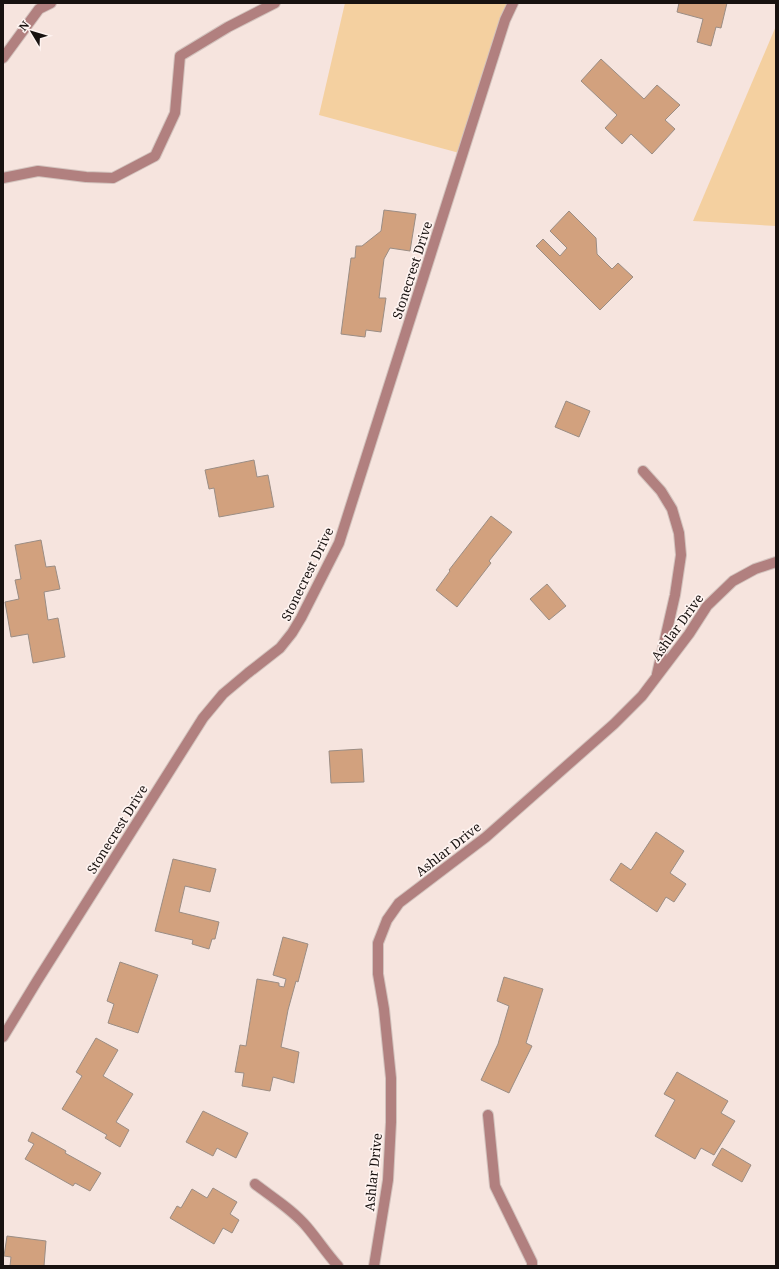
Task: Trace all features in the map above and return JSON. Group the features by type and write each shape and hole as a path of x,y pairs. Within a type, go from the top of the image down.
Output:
{"street":[{"path":"3,58 39,9 51,3"},
{"path":"3,178 38,171 86,178 113,178 154,156 175,113 180,56 228,27 275,3"},
{"name":"Stonecrest Drive","path":"3,1038 41,974 203,718 223,694 248,672 280,648 302,618 341,536 505,20 513,3"},
{"path":"643,471 661,491 672,509 679,532 681,555 675,595 656,678"},
{"name":"Ashlar Drive","path":"374,1266 388,1180 391,1122 391,1078 384,1009 378,974 378,943 387,920 399,903 486,837 614,724 642,696 689,634 707,606 733,581 754,569 776,562"},
{"path":"488,1115 495,1186 532,1262 532,1266"},
{"path":"255,1184 299,1219 338,1266"}],"shaded area":[{"path":"345,3 513,3 463,154 319,115"},
{"path":"776,26 776,226 693,221"}],"building":[{"path":"679,3 727,3 721,28 716,27 711,46 697,42 703,19 677,12"},
{"path":"601,59 644,99 657,85 680,105 665,120 675,129 652,154 631,134 622,144 605,128 617,115 581,81"},
{"path":"384,210 416,214 410,251 390,248 384,259 379,298 386,298 381,332 366,330 365,337 341,334 351,258 355,258 356,246 362,246 381,231"},
{"path":"569,211 596,238 597,254 612,269 618,263 633,277 600,310 536,246 543,239 560,256 567,248 550,231"},
{"path":"566,401 590,411 579,437 555,427"},
{"path":"254,460 257,477 268,475 274,507 219,517 214,488 209,489 205,470"},
{"path":"491,516 512,532 489,561 491,563 457,607 436,590 450,571 449,570"},
{"path":"41,540 46,567 55,566 60,589 44,592 48,620 58,618 65,657 33,663 28,634 11,637 5,602 19,599 15,580 21,579 15,545"},
{"path":"547,584 566,606 549,620 530,599"},
{"path":"362,749 364,782 331,783 329,751"},
{"path":"656,832 684,851 670,873 686,884 674,902 666,897 657,912 610,880 621,863 631,870"},
{"path":"173,859 216,869 210,892 185,886 179,912 219,922 215,939 212,939 209,949 192,944 193,940 155,931"},
{"path":"283,937 308,944 298,982 296,981 288,1010 281,1047 299,1052 294,1083 273,1077 270,1091 242,1086 244,1073 235,1072 240,1045 246,1046 257,979 279,983 279,986 284,987 286,979 273,975"},
{"path":"120,962 158,975 138,1033 108,1023 114,1004 107,1001"},
{"path":"504,977 543,989 526,1043 532,1046 509,1093 481,1080 498,1044 509,1006 497,1001"},
{"path":"96,1038 118,1050 103,1076 133,1094 116,1122 129,1130 120,1147 105,1138 107,1135 62,1109 82,1076 76,1072"},
{"path":"677,1072 728,1101 721,1113 735,1121 714,1155 701,1148 695,1159 655,1136 675,1100 664,1094"},
{"path":"203,1111 248,1133 236,1158 217,1148 213,1156 186,1142"},
{"path":"32,1132 101,1173 90,1191 75,1183 73,1186 25,1159 34,1144 28,1141"},
{"path":"722,1148 751,1165 742,1182 712,1165"},
{"path":"213,1188 237,1202 230,1214 239,1220 232,1233 223,1228 214,1244 170,1218 177,1206 181,1208 192,1189 207,1198"},
{"path":"7,1236 46,1241 44,1266 10,1266 11,1257 4,1256"}]}
